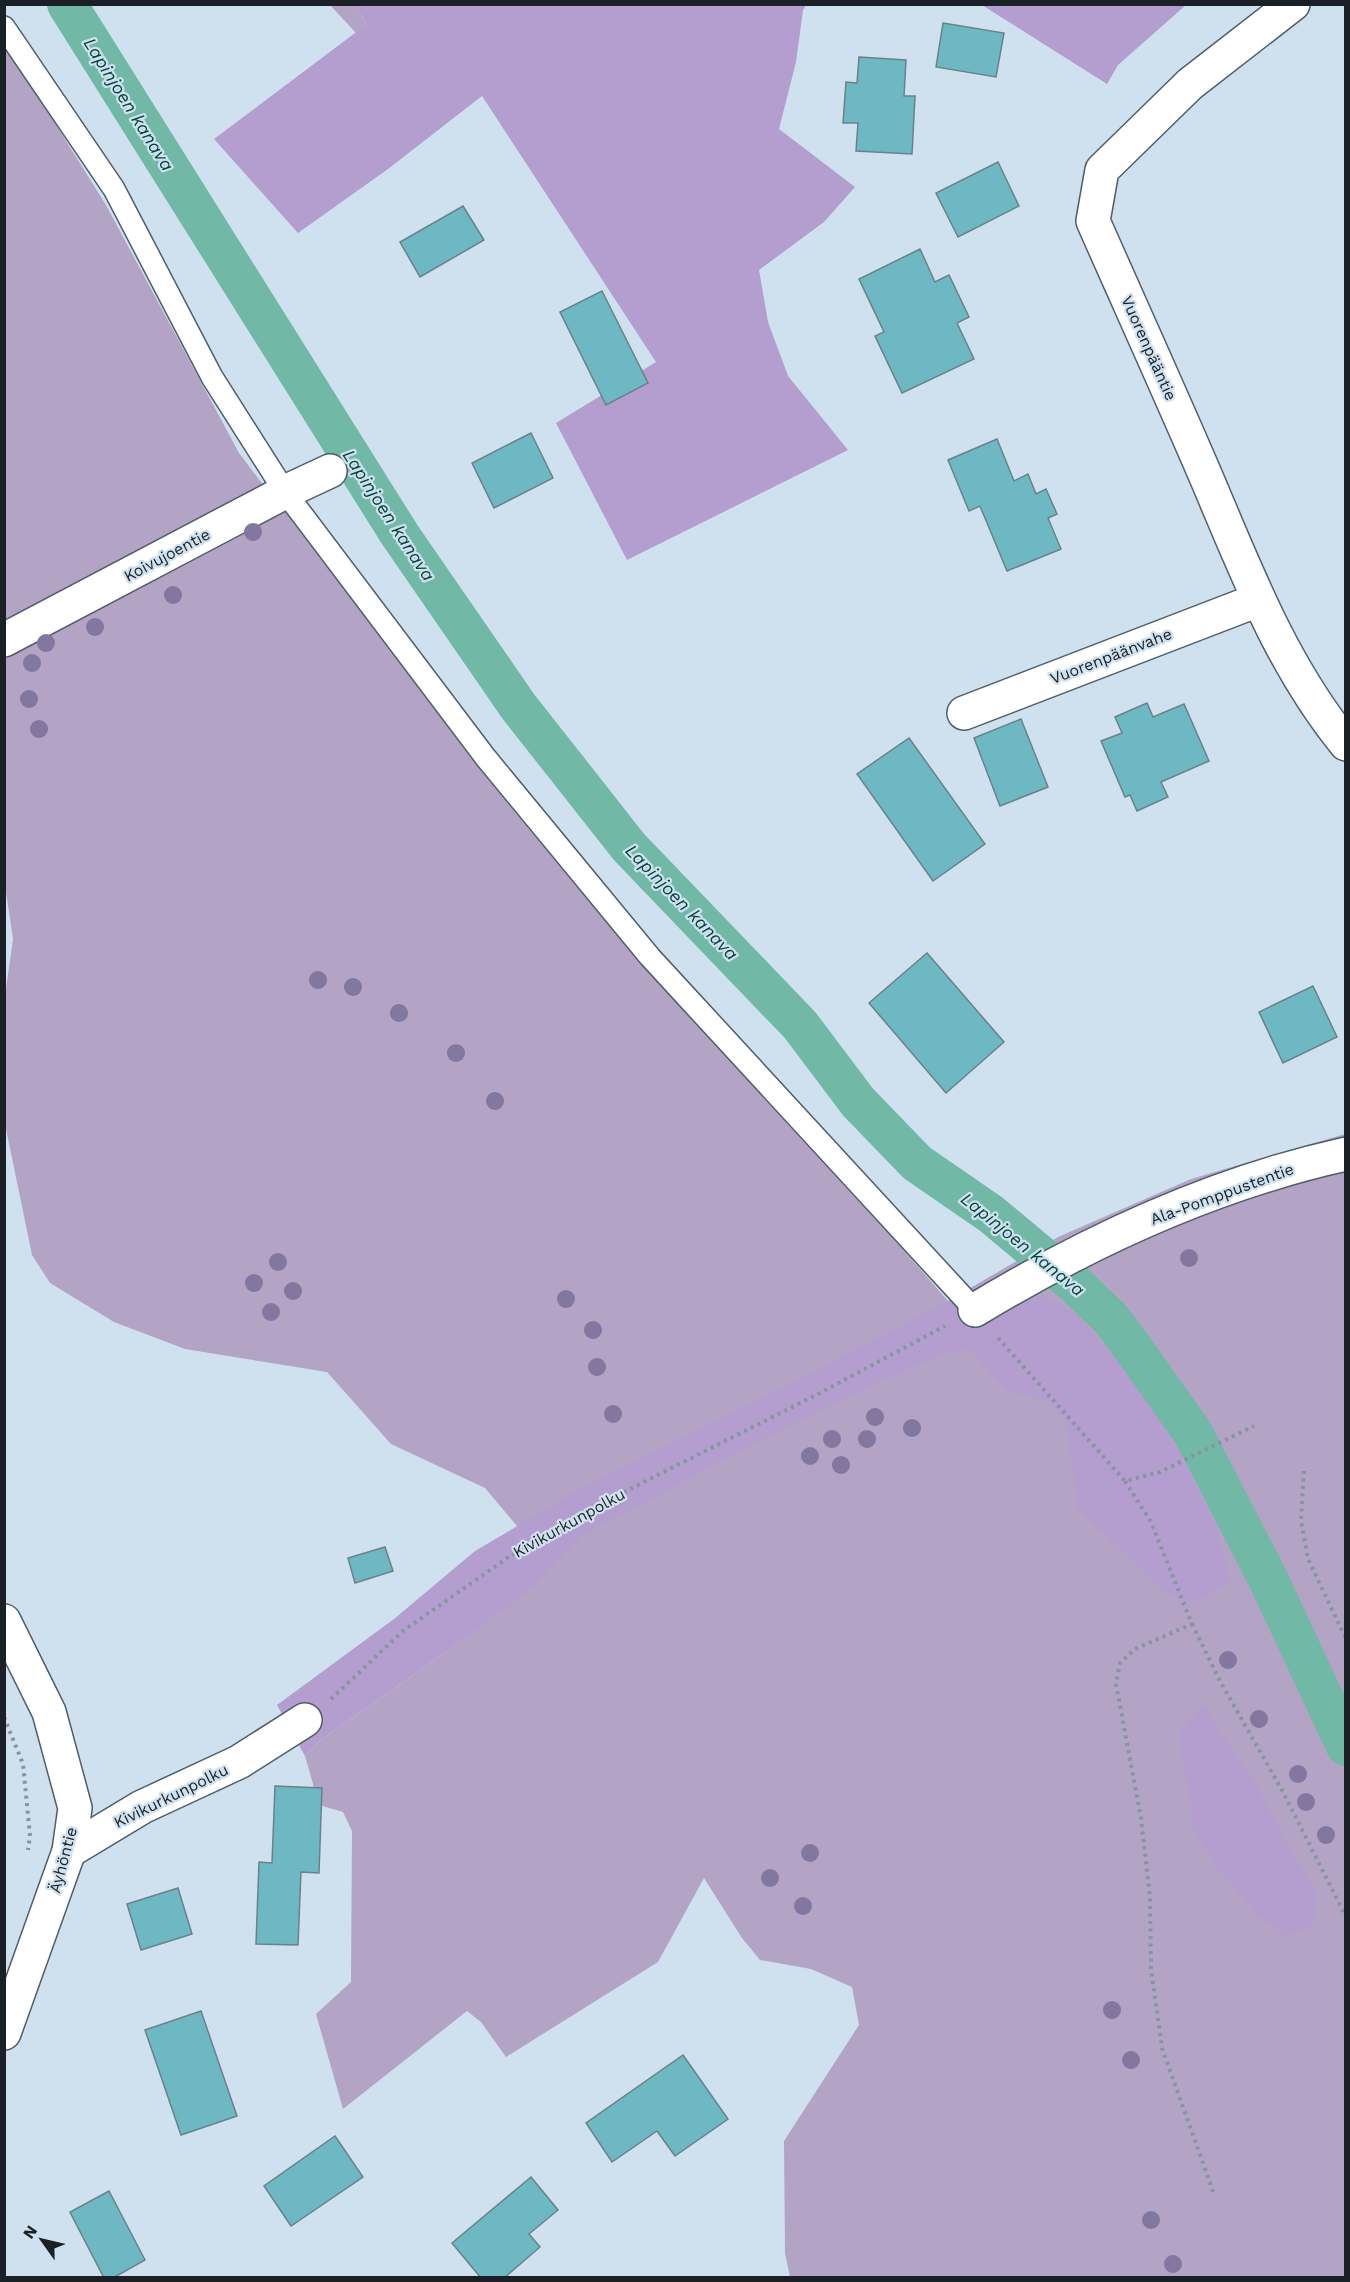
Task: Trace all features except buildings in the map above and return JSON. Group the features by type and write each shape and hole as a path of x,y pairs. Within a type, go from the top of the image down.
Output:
{"street":[{"name":"Vuorenpääntie","path":"1293,4 1190,84 1102,170 1094,221 1258,600 1294,669 1322,714 1346,744"},
{"name":"Koivujoentie","path":"4,640 285,492 330,471"},
{"name":"Vuorenpäänvahe","path":"964,713 1258,600"},
{"name":"Ala-Pomppustentie","path":"975,1310 1032,1275 1092,1246 1226,1189 1304,1163 1346,1154"},
{"name":"Äyhöntie","path":"4,1621 50,1712 75,1808 69,1851 4,2033"},
{"name":"Kivikurkunpolku","path":"69,1851 142,1807 239,1762 305,1720"}],"lane":[{"path":"4,27 114,189 212,377 285,492 486,758 650,957 975,1310"}],"path":[{"path":"975,1310 1024,1370 1125,1481 1151,1522 1192,1624 1220,1681 1283,1792 1346,1917"},
{"name":"Kivikurkunpolku","path":"305,1720 348,1685 403,1631 510,1556 626,1491 818,1394 975,1310"},
{"path":"1125,1481 1160,1472 1254,1426"},
{"path":"1304,1471 1301,1521 1308,1559 1346,1639"},
{"path":"1192,1624 1134,1649 1120,1663 1116,1684 1141,1818 1150,1898 1150,1969 1161,2048 1214,2194"},
{"path":"4,1717 23,1764 30,1836 27,1860"}],"shaded area":[{"path":"330,5 354,5 367,24 356,33"},
{"path":"354,5 806,5 803,10 796,62 779,129 855,187 824,222 759,270 768,322 788,376 848,450 627,560 556,423 656,362 482,96 388,169 298,233 214,139 367,24"},
{"path":"982,5 1186,5 1118,65 1107,84"},
{"path":"5,43 106,205 239,453 267,490 345,582 530,822 654,977 786,1115 948,1301 1058,1237 1191,1179 1345,1134 1345,2277 790,2277 785,2253 784,2141 859,2025 852,1987 811,1969 760,1960 742,1938 704,1878 658,1962 506,2057 481,2022 467,2011 343,2109 316,2014 351,1982 352,1831 343,1812 319,1805 305,1756 322,1739 446,1652 533,1585 517,1526 485,1488 391,1444 327,1372 185,1349 114,1322 50,1283 32,1255 5,1124 5,996 13,939 5,885"},
{"path":"995,1275 1074,1312 1116,1359 1151,1405 1182,1458 1217,1529 1230,1583 1193,1603 1172,1597 1079,1511 1066,1421 1045,1400 1007,1391 987,1370 971,1348 942,1353 792,1424 581,1536 534,1586 446,1652 322,1739 305,1756 277,1705 394,1619 475,1551 594,1481 772,1393"},
{"path":"1204,1705 1254,1782 1316,1893 1314,1924 1286,1936 1257,1914 1218,1869 1191,1826 1191,1803 1179,1734"}],"waterway":[{"name":"Lapinjoen kanava","path":"67,4 400,535 518,706 629,847 800,1025 858,1102 917,1163 991,1214 1076,1285 1111,1319 1135,1351 1193,1433 1268,1579 1346,1746"}]}
